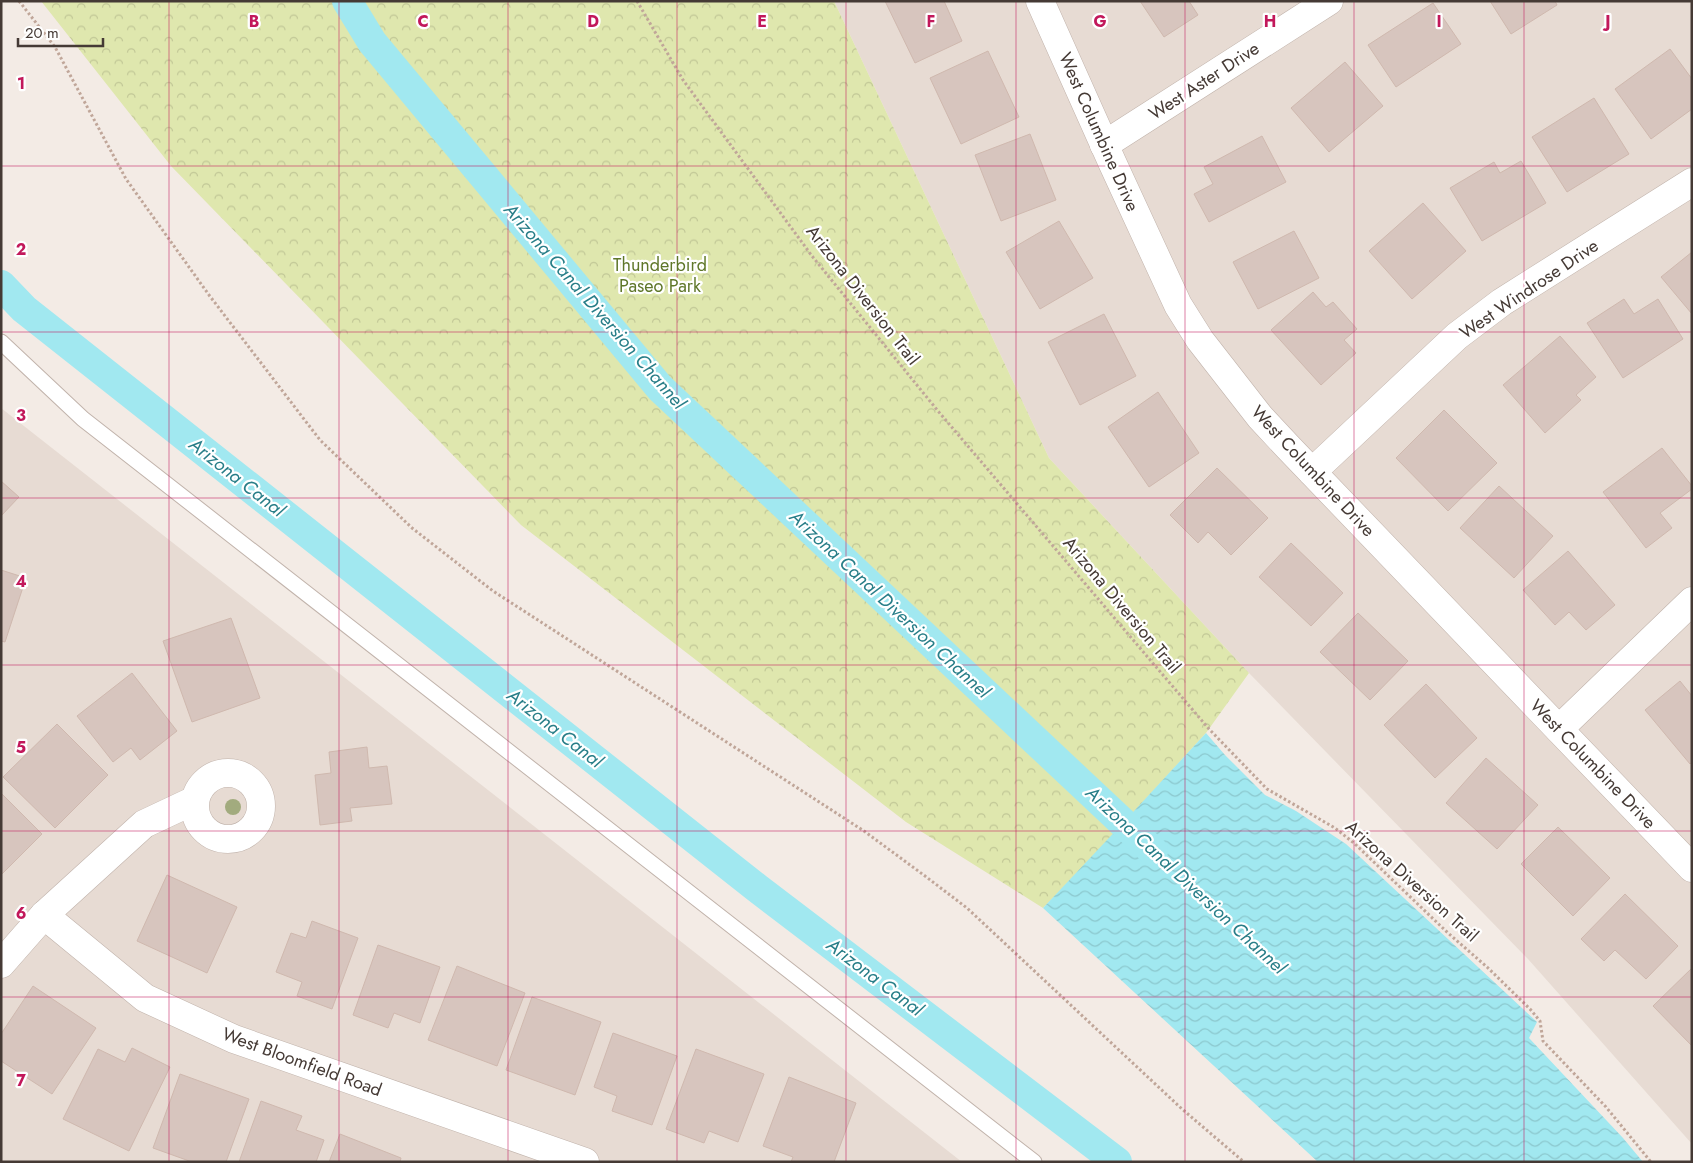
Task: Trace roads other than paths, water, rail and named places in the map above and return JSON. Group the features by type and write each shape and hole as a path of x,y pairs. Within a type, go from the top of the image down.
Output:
{"street":[{"name":"West Columbine Drive","path":"1040,1 1104,146 1178,305 1200,340 1260,417 1692,868"},
{"name":"West Aster Drive","path":"1104,146 1329,1"},
{"name":"West Windrose Drive","path":"1312,472 1457,336 1502,302 1692,182"},
{"path":"1559,729 1692,601"},
{"path":"1,964 44,915 144,824 195,800"},
{"name":"West Bloomfield Road","path":"44,915 145,998 234,1039 585,1162"}],"lane":[{"path":"1,342 82,418 1034,1162"}],"water":[{"path":"1206,733 1265,795 1296,811 1346,844 1537,1022 1529,1038 1623,1138 1643,1162 1318,1162 1043,908"}],"waterway":[{"name":"Arizona Canal Diversion Channel","path":"347,1 372,42 660,388 1153,851"},
{"name":"Arizona Canal","path":"1,285 24,309 757,888 1117,1162"}],"park label":[{"name":"Thunderbird Paseo Park","path":"660,275"}]}
